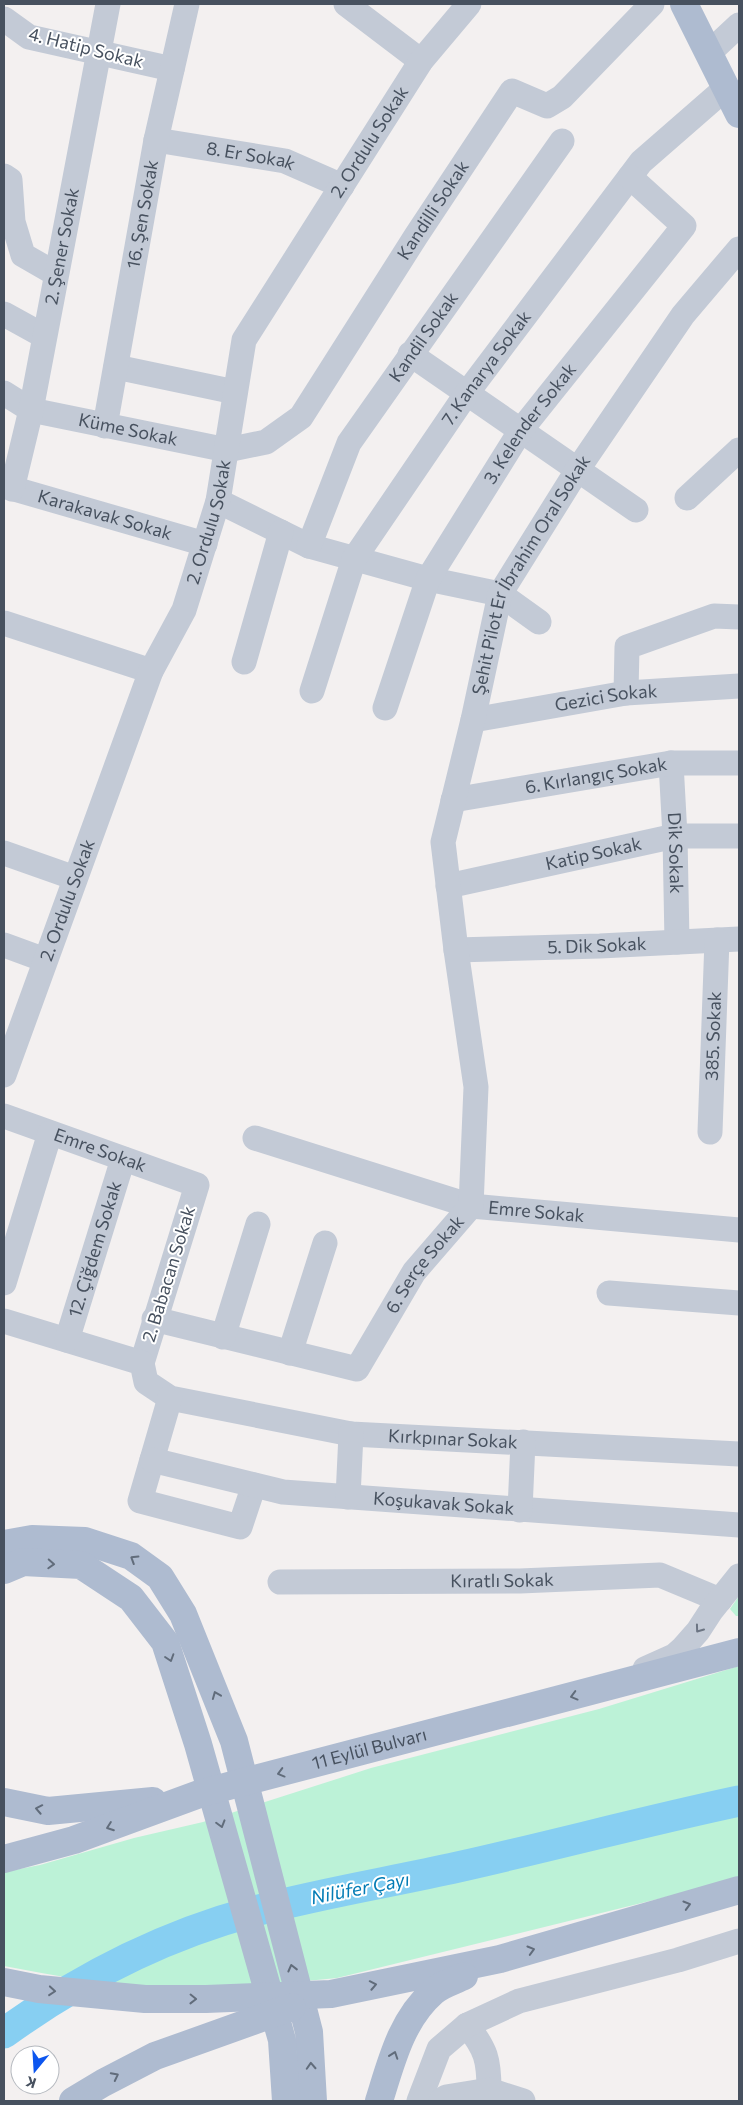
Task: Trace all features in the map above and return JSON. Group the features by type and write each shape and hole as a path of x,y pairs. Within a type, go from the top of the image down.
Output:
{"main road":[{"path":"684,4 710,52 739,114"},
{"path":"4,1544 32,1538 85,1541 131,1556 160,1577 183,1614 234,1741 309,2032 312,2101"},
{"path":"4,1570 23,1562 81,1565 131,1598 165,1642 198,1744 282,2040 286,2101"},
{"name":"11 Eylül Bulvarı","path":"4,1859 74,1840 192,1797 739,1652"},
{"path":"4,1802 48,1811 192,1797"},
{"path":"73,2101 155,2056 331,1994 500,1959 739,1890"},
{"path":"379,2101 395,2049 412,2014 434,1991 500,1959"},
{"path":"4,1982 39,1989 145,1999 206,1999 331,1994"}],"street":[{"path":"4,8 7,4"},
{"name":"2. Şener Sokak","path":"8,488 31,410 108,4"},
{"name":"16. Şen Sokak","path":"105,426 156,140 187,4"},
{"path":"346,4 421,61"},
{"name":"2. Ordulu Sokak","path":"4,1075 14,1017 45,960 151,671 184,610 218,501 244,340 421,61 469,4"},
{"name":"Kandilli Sokak","path":"227,450 266,442 301,417 416,236 512,91 547,106 562,97 652,4"},
{"name":"4. Hatip Sokak","path":"4,19 30,37 97,54 172,69"},
{"path":"710,52 739,25"},
{"name":"7. Kanarya Sokak","path":"312,691 354,559 467,393 641,162 726,87"},
{"name":"8. Er Sokak","path":"156,140 284,161 342,186"},
{"name":"Kandil Sokak","path":"309,546 349,443 562,141"},
{"path":"4,176 10,180 13,222 23,255 56,274"},
{"name":"3. Kelender Sokak","path":"385,708 428,579 522,430 684,226 630,176"},
{"name":"Şehit Pilot Er İbrahim Oral Sokak","path":"456,950 443,842 473,720 500,594 578,469 683,315 739,249"},
{"path":"4,314 44,336"},
{"path":"410,354 636,510"},
{"path":"116,367 235,392"},
{"name":"Küme Sokak","path":"4,393 31,410 227,450"},
{"path":"687,498 739,450"},
{"name":"Karakavak Sokak","path":"8,488 205,544"},
{"path":"218,501 309,546 428,579 500,594 539,622"},
{"path":"244,662 281,532"},
{"path":"626,693 627,647 714,616 739,618"},
{"path":"4,623 151,671"},
{"name":"Gezici Sokak","path":"473,720 626,693 739,686"},
{"name":"6. Kırlangıç Sokak","path":"453,800 670,763 739,763"},
{"name":"Dik Sokak","path":"670,763 675,836 677,942"},
{"name":"Katip Sokak","path":"448,886 675,836 739,836"},
{"path":"4,853 75,878"},
{"name":"5. Dik Sokak","path":"456,950 728,940"},
{"name":"385. Sokak","path":"710,1132 728,940"},
{"path":"4,945 45,960"},
{"name":"6. Serçe Sokak","path":"154,1319 357,1369 414,1272 471,1206 476,1087 456,950"},
{"name":"Emre Sokak","path":"4,1116 197,1185"},
{"path":"4,1283 50,1133"},
{"name":"Emre Sokak","path":"255,1138 471,1206 739,1230"},
{"name":"12. Çiğdem Sokak","path":"67,1340 123,1159"},
{"name":"2. Babacan Sokak","path":"142,1363 154,1319 197,1185"},
{"path":"223,1337 258,1224"},
{"path":"290,1353 325,1243"},
{"path":"609,1293 739,1303"},
{"path":"4,1321 142,1363"},
{"name":"Kırkpınar Sokak","path":"142,1363 146,1382 170,1398 352,1434 739,1454"},
{"path":"170,1398 140,1500 240,1527 254,1485"},
{"path":"348,1497 352,1434"},
{"path":"520,1510 523,1442"},
{"name":"Koşukavak Sokak","path":"152,1460 282,1492 739,1525"},
{"name":"Kıratlı Sokak","path":"280,1582 520,1581 660,1575 730,1597"},
{"path":"730,1597 739,1576"},
{"path":"610,1686 674,1656 730,1597 739,1582"},
{"path":"419,2101 439,2049 467,2025 519,2001 678,1960 739,1941"},
{"path":"467,2025 480,2043 489,2064 489,2090"},
{"path":"441,2101 446,2097 489,2090 523,2101"}],"green space":[{"path":"739,1596 739,1616 736,1616 730,1609"},
{"path":"739,1666 739,1879 337,1978 246,1985 155,1987 98,1982 4,1966 4,1872 40,1865 134,1838 203,1822 371,1768 599,1709"}],"waterway":[{"name":"Nilüfer Çayı","path":"4,2033 63,1994 124,1960 188,1932 221,1921 306,1899 458,1867 739,1801"}]}
